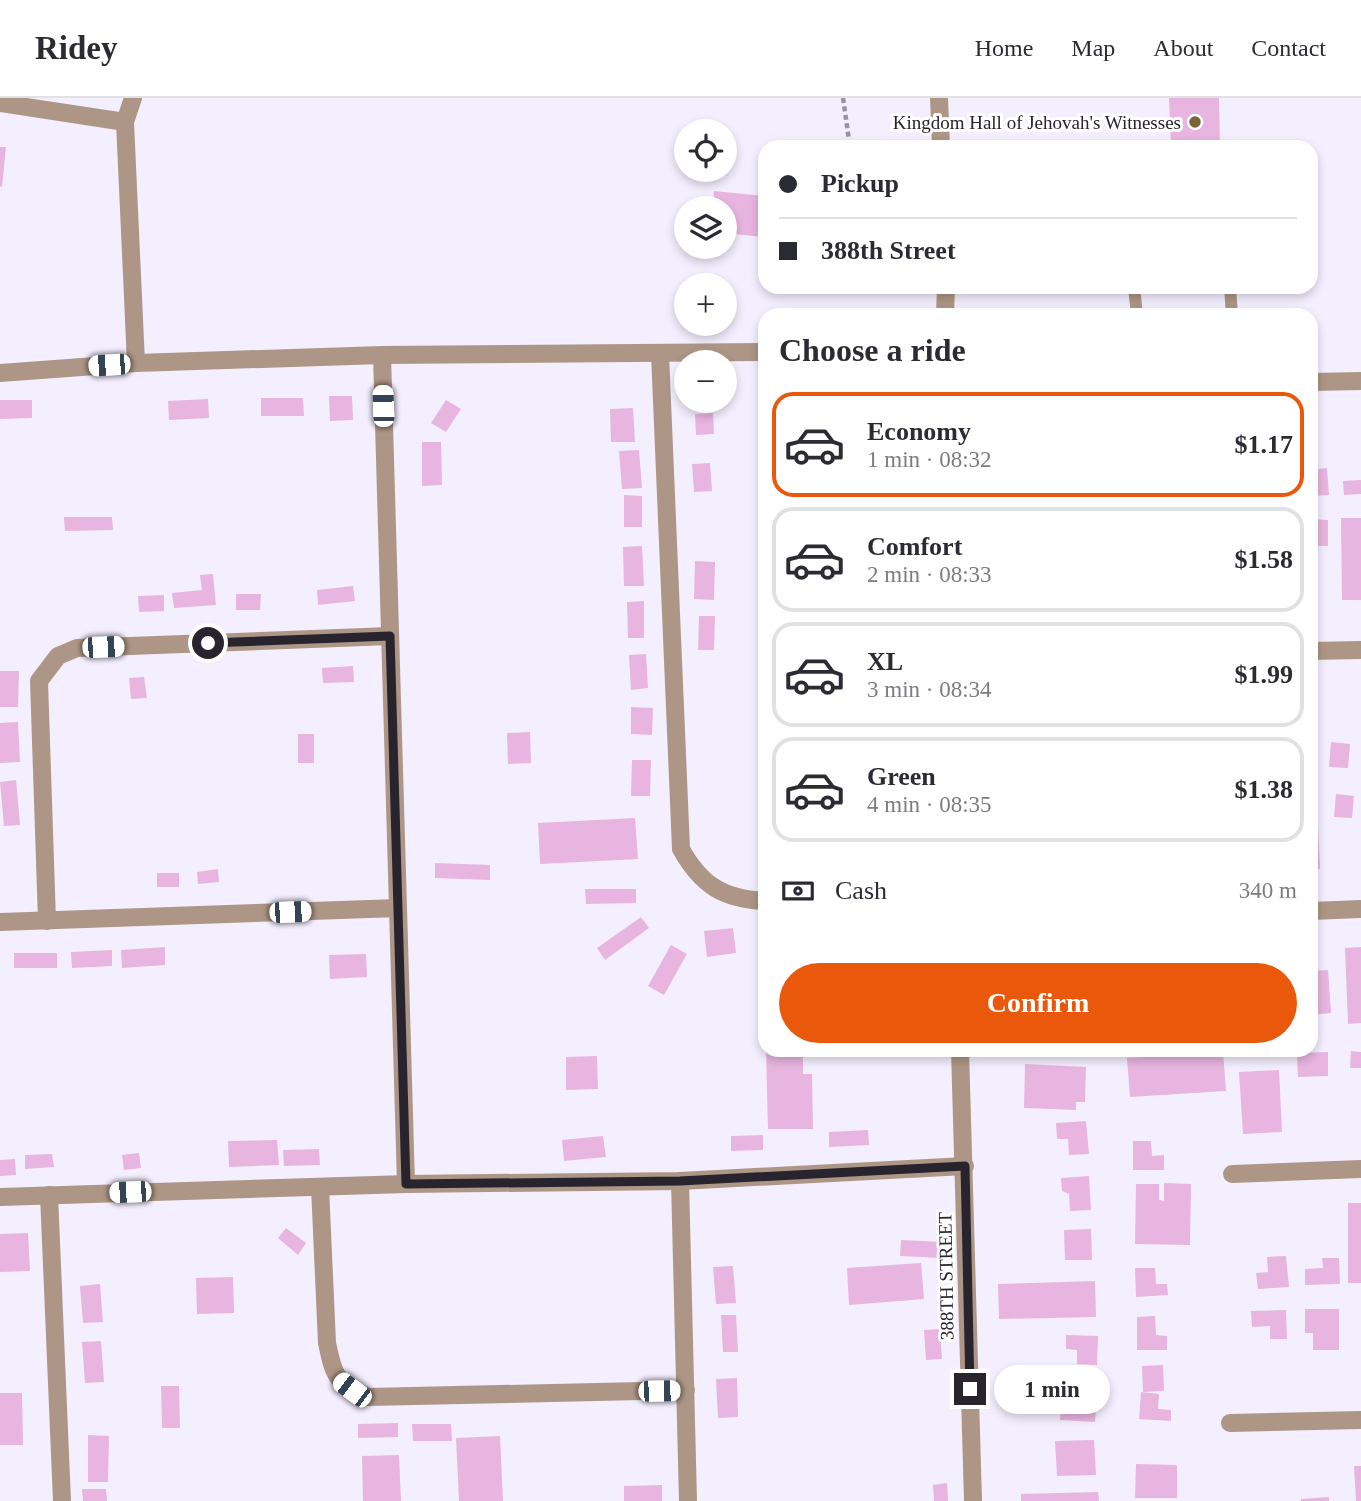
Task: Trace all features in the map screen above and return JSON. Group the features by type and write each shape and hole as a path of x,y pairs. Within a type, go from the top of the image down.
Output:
{"street":[{"path":"134,98 125,122 136,363"},
{"path":"939,98 941,140"},
{"path":"0,103 125,122"},
{"path":"0,373 136,363 382,355 758,352"},
{"path":"660,354 681,849 694,872 713,888 735,896 758,900"},
{"path":"382,355 406,1184"},
{"path":"1318,382 1361,381"},
{"path":"47,921 39,681 58,656 77,648 390,636"},
{"path":"1318,651 1361,650"},
{"path":"0,922 398,908"},
{"path":"1318,911 1361,909"},
{"name":"388TH STREET","path":"960,1057 973,1501"},
{"path":"0,1196 406,1184 680,1181 965,1166"},
{"path":"1232,1174 1361,1169"},
{"path":"680,1181 688,1501"},
{"path":"320,1186 327,1343 338,1379 352,1390 368,1397 686,1390"},
{"path":"49,1195 62,1501"},
{"path":"1230,1423 1361,1420"}],"path":[{"path":"843,98 849,140"}],"building":[{"name":"Kingdom Hall of Jehovah's Witnesses","path":"1169,98 1219,98 1220,140 1171,140"},
{"path":"0,147 6,147 2,187 0,186"},
{"path":"714,191 758,195 758,236 737,234 737,196 714,196"},
{"path":"329,396 352,396 353,420 330,421"},
{"path":"261,398 303,398 304,416 261,416"},
{"path":"208,399 209,418 169,420 168,401"},
{"path":"0,400 32,400 32,418 0,419"},
{"path":"446,400 461,409 446,432 431,423"},
{"path":"633,408 635,442 611,442 610,409"},
{"path":"713,413 714,434 696,435 695,414"},
{"path":"422,442 441,442 442,485 422,486"},
{"path":"639,450 642,488 622,489 619,451"},
{"path":"710,463 712,491 694,492 692,464"},
{"path":"1327,468 1329,495 1318,496 1318,469"},
{"path":"1361,480 1361,494 1344,495 1343,481"},
{"path":"624,495 642,496 642,527 624,527"},
{"path":"64,517 112,517 113,530 65,531"},
{"path":"1341,518 1361,518 1361,600 1342,600"},
{"path":"1318,519 1328,520 1328,546 1318,546"},
{"path":"642,546 644,586 624,586 623,547"},
{"path":"695,561 715,562 714,600 694,599"},
{"path":"213,574 216,605 174,608 172,593 202,590 200,575"},
{"path":"353,586 355,601 318,605 317,590"},
{"path":"236,594 261,594 260,610 236,610"},
{"path":"164,595 164,611 139,612 138,596"},
{"path":"644,601 644,638 628,638 627,602"},
{"path":"699,616 715,616 714,650 698,650"},
{"path":"646,654 648,688 631,690 629,655"},
{"path":"353,666 354,682 323,683 322,668"},
{"path":"0,671 19,671 18,707 0,707"},
{"path":"144,677 147,698 131,699 129,678"},
{"path":"631,707 653,708 652,735 631,734"},
{"path":"18,722 20,762 0,763 0,723"},
{"path":"530,732 531,763 508,764 507,733"},
{"path":"298,734 314,734 314,763 298,763"},
{"path":"1331,742 1350,744 1348,768 1329,767"},
{"path":"632,760 651,760 650,796 631,796"},
{"path":"16,780 20,825 4,826 0,782"},
{"path":"1336,794 1354,796 1352,818 1334,817"},
{"path":"635,818 638,859 540,864 538,823"},
{"path":"1318,825 1320,869 1318,869"},
{"path":"435,863 490,865 490,880 435,878"},
{"path":"218,869 219,882 198,884 197,872"},
{"path":"157,873 179,873 179,887 157,887"},
{"path":"585,889 636,889 636,903 586,904"},
{"path":"641,917 649,928 605,960 597,948"},
{"path":"733,928 736,953 707,957 704,931"},
{"path":"671,945 687,954 664,995 648,986"},
{"path":"165,947 165,965 122,968 121,950"},
{"path":"1361,947 1361,1023 1348,1024 1345,948"},
{"path":"112,950 112,966 72,968 71,952"},
{"path":"14,953 57,953 57,968 14,968"},
{"path":"366,954 367,977 330,979 329,955"},
{"path":"1328,970 1331,1013 1318,1014 1318,971"},
{"path":"1351,1051 1361,1052 1361,1068 1350,1068"},
{"path":"1318,1052 1328,1052 1328,1076 1298,1077 1297,1057 1318,1057"},
{"path":"597,1056 598,1089 566,1090 566,1057"},
{"path":"766,1057 803,1057 803,1074 812,1074 813,1129 768,1129"},
{"path":"1223,1057 1226,1091 1130,1097 1127,1058"},
{"path":"1025,1064 1086,1067 1085,1102 1076,1102 1076,1110 1024,1108"},
{"path":"1279,1070 1282,1132 1243,1134 1239,1072"},
{"path":"1086,1121 1089,1154 1069,1155 1068,1139 1057,1139 1056,1123"},
{"path":"868,1130 869,1145 829,1147 829,1132"},
{"path":"763,1135 763,1150 731,1151 731,1136"},
{"path":"603,1136 606,1157 564,1161 562,1140"},
{"path":"277,1140 279,1165 229,1167 228,1141"},
{"path":"1133,1141 1151,1141 1152,1156 1164,1155 1164,1170 1133,1170"},
{"path":"319,1149 320,1165 284,1166 283,1150"},
{"path":"139,1153 141,1168 124,1170 122,1155"},
{"path":"52,1154 54,1167 25,1169 25,1155"},
{"path":"15,1159 16,1175 0,1176 0,1160"},
{"path":"1089,1176 1091,1210 1070,1211 1069,1194 1062,1191 1061,1178"},
{"path":"1164,1183 1191,1184 1190,1245 1135,1244 1136,1184 1159,1184 1159,1200 1164,1201"},
{"path":"1348,1203 1361,1203 1361,1283 1348,1283"},
{"path":"286,1228 306,1243 298,1255 278,1238"},
{"path":"1091,1229 1092,1260 1065,1260 1064,1230"},
{"path":"28,1233 30,1271 0,1272 0,1234"},
{"path":"901,1240 943,1242 942,1258 900,1256"},
{"path":"1286,1256 1289,1287 1258,1289 1256,1273 1268,1272 1267,1257"},
{"path":"1322,1258 1339,1258 1340,1284 1305,1285 1305,1269 1323,1268"},
{"path":"921,1263 924,1299 849,1305 847,1268"},
{"path":"733,1266 736,1303 716,1304 713,1267"},
{"path":"1135,1268 1155,1268 1156,1284 1167,1284 1168,1295 1136,1297"},
{"path":"233,1277 234,1313 197,1314 196,1278"},
{"path":"1095,1281 1096,1317 999,1319 998,1284"},
{"path":"100,1284 103,1322 83,1323 80,1286"},
{"path":"1305,1309 1339,1309 1339,1350 1313,1350 1313,1333 1305,1333"},
{"path":"1286,1310 1287,1339 1270,1339 1270,1326 1252,1327 1251,1311"},
{"path":"721,1315 736,1315 738,1352 723,1352"},
{"path":"1155,1316 1156,1335 1167,1336 1167,1350 1137,1350 1137,1317"},
{"path":"940,1329 942,1359 926,1360 924,1330"},
{"path":"1066,1335 1098,1336 1097,1365 1077,1364 1077,1350 1066,1349"},
{"path":"101,1341 104,1382 85,1383 82,1342"},
{"path":"1163,1365 1164,1391 1143,1392 1142,1366"},
{"path":"737,1378 738,1417 718,1418 716,1379"},
{"path":"161,1386 179,1386 180,1428 162,1428"},
{"path":"1062,1389 1097,1391 1095,1422 1060,1420"},
{"path":"1141,1392 1159,1394 1158,1409 1171,1410 1171,1421 1139,1419"},
{"path":"0,1393 22,1393 23,1445 0,1445"},
{"path":"398,1423 398,1437 358,1438 358,1424"},
{"path":"412,1424 451,1424 452,1441 413,1441"},
{"path":"88,1435 109,1436 108,1482 88,1482"},
{"path":"500,1436 503,1501 459,1501 456,1438"},
{"path":"1094,1440 1096,1475 1057,1476 1055,1441"},
{"path":"399,1455 401,1501 363,1501 362,1456"},
{"path":"1136,1464 1177,1465 1177,1498 1135,1498"},
{"path":"1354,1466 1361,1466 1361,1501 1356,1501"},
{"path":"947,1483 948,1501 934,1501 933,1485"},
{"path":"662,1485 662,1501 624,1501 624,1486"},
{"path":"82,1489 106,1489 107,1501 83,1501"},
{"path":"1098,1492 1099,1501 1021,1501 1021,1494"},
{"path":"1329,1497 1329,1501 1301,1501 1301,1499"}],"place":[{"name":"Kingdom Hall of Jehovah's Witnesses","path":"1195,122"}],"route":[{"path":"208,643 390,636 406,1184 680,1181 965,1166 970,1389"}]}
